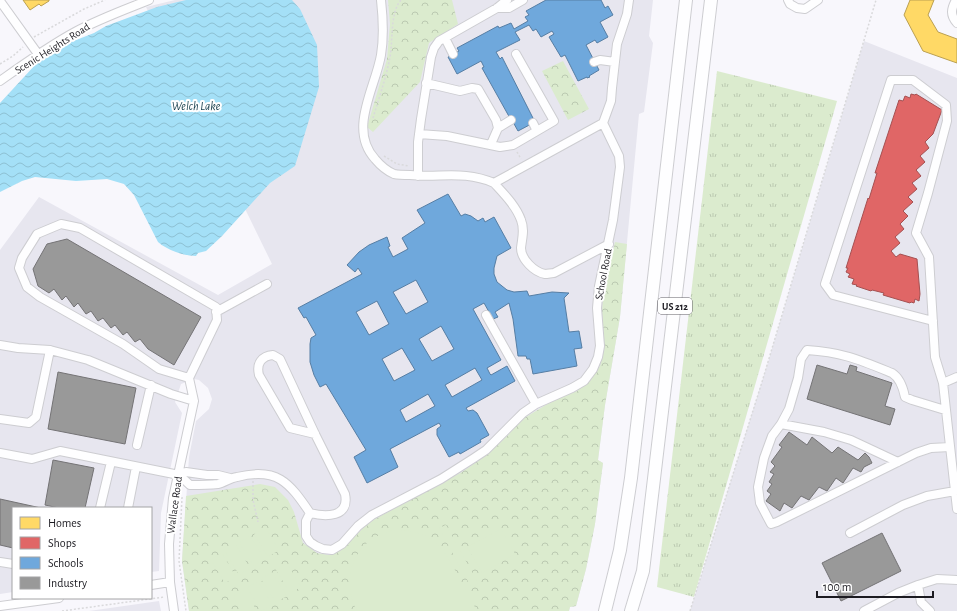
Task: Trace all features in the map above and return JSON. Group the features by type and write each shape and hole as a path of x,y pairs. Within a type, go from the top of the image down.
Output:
{"highway":[{"name":"US 212","path":"605,611 620,550 631,478 686,0"},
{"name":"US 212","path":"631,611 643,571 711,0"}],"street":[{"name":"Scenic Heights Road","path":"0,81 38,54 90,24 149,0"},
{"path":"382,0 383,27 381,54 362,126 363,137 367,148 380,165 395,174 418,176 476,176 494,183 509,200 521,220 524,232 521,249 524,259 537,271 545,274 554,273 609,244"},
{"path":"418,176 419,134 426,83 434,48 439,41 497,8 507,0"},
{"path":"497,8 509,8 523,0"},
{"path":"494,183 604,123 611,102 617,44 629,0"},
{"path":"788,0 790,4 797,8 805,9 818,0"},
{"path":"956,0 952,7 952,12 957,23"},
{"path":"0,1 38,54"},
{"path":"444,38 453,54"},
{"path":"419,134 447,136 500,147 513,145 554,121 516,54"},
{"path":"594,62 600,60 615,62"},
{"path":"933,321 833,295 825,284 891,80 913,80 946,105 947,121 916,233 929,257 933,321 935,357 943,383 957,505"},
{"path":"426,83 460,90 472,88 478,90 496,120 498,128"},
{"path":"491,144 498,128 511,120"},
{"path":"533,123 537,131"},
{"name":"School Road","path":"310,513 306,521 306,536 310,542 323,550 332,550 342,544 358,526 372,515 441,479 474,458 490,446 523,413 536,404 584,381 593,369 598,357 600,346 597,308 599,286 609,244 618,192 619,156 604,123"},
{"path":"0,345 50,350 88,360 171,394 194,401 189,378 217,320 216,307 80,228 61,224 37,234 22,258 19,268 27,287 40,297 123,344 159,369 189,378"},
{"path":"216,312 267,284"},
{"path":"486,315 536,404"},
{"path":"0,418 28,423 36,417 50,350"},
{"path":"945,410 905,397 897,376 892,373 834,352 807,350 801,359 789,409 781,424 772,436 764,458 758,487 760,503 771,524 916,453 931,448 950,447"},
{"path":"0,453 32,459 60,452 179,475 190,485 220,484 230,478 248,474 268,474 280,478 300,498 310,513 322,516 337,514 344,507 347,501 345,494 280,359 273,355 266,356 259,364 259,375 290,428 315,434"},
{"path":"943,383 957,377"},
{"path":"137,444 151,385"},
{"name":"Wallace Road","path":"174,611 170,582 169,544 173,498 194,401"},
{"path":"781,424 824,432 851,440 898,462"},
{"path":"100,507 111,462"},
{"path":"128,507 136,467"},
{"path":"179,475 186,472 218,475 230,478"},
{"path":"850,533 903,505 928,496 955,491"},
{"path":"0,562 12,564"},
{"path":"864,611 898,593 918,585 937,579 957,580"},
{"path":"152,585 170,582"},
{"path":"918,585 921,602 930,611"},
{"path":"0,606 52,599"}],"path":[{"path":"0,64 20,50 28,40 84,9 105,0"},
{"path":"372,119 390,57 396,9 401,0"},
{"path":"690,611 762,382 876,0"},
{"path":"513,145 525,166"},
{"path":"382,154 397,164 418,167"},
{"path":"254,481 253,500 258,522"},
{"path":"182,497 179,561 186,611"},
{"path":"152,599 183,593"},
{"path":"62,611 150,599"}],"shaded area":[{"path":"175,0 653,0 649,36 653,43 644,112 639,114 620,317 605,405 598,460 603,463 595,524 586,569 576,606 570,607 569,611 189,611 182,561 189,457 196,421 209,409 212,399 208,388 199,380 194,379 181,384 175,402 182,413 161,513 159,571 152,572 152,507 12,507 12,592 0,594 0,250 39,197 218,295 272,264 146,7"},
{"path":"864,41 957,78 957,611 690,611 768,362"},
{"path":"159,601 161,611 89,611"}],"green space":[{"path":"388,0 452,0 458,24 429,43 420,82 373,132 367,127 387,59 390,24"},
{"path":"563,61 589,109 568,120 542,71"},
{"path":"717,71 837,101 694,597 657,587"},
{"path":"615,242 627,244 620,317 605,405 598,460 603,463 595,524 586,569 576,606 570,607 569,611 189,611 182,561 186,496 260,484 275,487 288,500 294,512 303,543 317,553 329,555 341,550 373,520 462,472 488,454 521,420 554,400 577,391 588,382 600,366 603,352 603,291"},
{"path":"446,525 478,583 471,587 439,528"},
{"path":"265,527 279,550 268,557 254,534"},
{"path":"501,529 515,554 482,573 467,547"},
{"path":"393,530 416,532 425,535 439,546 450,562 477,611 357,611 353,602 350,584 352,566 356,557 368,542"},
{"path":"250,536 265,559 254,566 239,543"},
{"path":"236,545 250,568 239,575 225,551"},
{"path":"222,553 236,577 225,583 211,560"},
{"path":"287,563 301,587 290,593 276,570"},
{"path":"272,572 287,596 276,602 261,579"},
{"path":"258,581 272,604 262,611 247,588"},
{"path":"244,590 257,611 242,611 233,597"}],"water":[{"name":"Welch Lake","path":"186,0 292,0 300,9 317,45 319,87 295,166 270,183 222,236 206,251 198,253 196,256 176,252 166,248 158,242 134,195 124,184 107,179 76,181 35,177 22,181 0,192 0,103 36,64 56,46 66,44 94,33 106,26 157,7"}],"building: Homes":[{"path":"23,0 49,1 41,6 39,4 30,10"},
{"path":"910,0 934,0 928,15 938,32 957,39 957,63 923,51 904,15"}],"building: Shops":[{"path":"911,94 916,94 942,110 933,134 925,142 929,148 920,156 925,162 916,170 921,176 912,183 917,189 908,197 913,202 903,211 908,216 900,224 904,229 895,237 900,243 891,251 896,257 900,254 917,259 920,294 919,301 915,299 914,303 856,286 857,285 852,284 854,279 848,277 850,274 846,272 877,173 875,173 899,100 903,101 905,96 910,98"}],"building: Schools":[{"path":"546,0 601,0 605,8 608,6 613,15 600,22 608,37 597,43 595,40 586,45 599,70 589,76 590,77 578,81 565,55 561,57 549,37 554,34 552,31 541,37 536,29 533,31 529,25 515,32 520,40 496,52 500,59 502,57 535,122 518,131 482,68 484,67 481,61 457,74 448,57 459,51 457,48 498,26 499,28 511,23 514,29 528,21 525,17 529,15 526,11"},
{"path":"448,194 461,216 465,214 478,221 483,218 485,222 494,217 511,248 497,256 494,274 497,282 507,290 514,292 527,291 529,296 552,292 569,293 564,298 569,332 579,331 582,348 574,349 577,366 533,374 530,359 527,359 526,356 518,356 513,319 509,303 495,312 498,317 493,319 484,303 473,309 501,360 487,368 490,374 491,375 507,366 515,381 466,408 468,411 473,410 477,413 489,435 480,440 481,442 460,454 459,452 449,457 437,435 437,429 441,426 439,423 390,449 398,467 367,483 354,457 366,450 326,384 320,387 314,375 310,362 310,344 311,338 316,335 306,317 304,318 298,308 362,274 358,268 355,272 347,265 359,252 369,245 387,237 390,246 388,247 393,257 408,249 402,238 425,223 417,210","holes":["416,280 428,302 406,314 393,292","377,301 389,324 369,335 356,312","441,326 454,349 432,361 419,339","402,348 415,370 394,381 382,359","475,368 482,380 452,397 445,385","428,394 435,406 406,422 400,410"]}],"building: Industry":[{"path":"67,239 201,317 174,365 148,349 140,339 135,342 127,332 123,335 115,325 111,328 103,318 98,321 91,311 86,314 78,303 74,307 66,296 62,300 54,289 49,293 38,286 33,269 47,244"},
{"path":"817,365 847,374 850,365 857,367 856,371 892,383 885,406 895,409 890,425 807,399"},
{"path":"58,372 136,388 125,444 48,429"},
{"path":"789,432 807,445 812,437 832,453 838,447 858,460 865,453 872,463 864,467 861,472 853,468 843,483 836,478 827,491 819,487 809,500 801,496 792,508 784,503 780,511 766,501 771,494 767,491 772,484 769,482 774,474 770,472 775,466 771,462 782,447 779,445"},
{"path":"53,460 94,468 85,507 54,507 45,505"},
{"path":"0,499 36,507 12,507 12,548 0,545"},
{"path":"882,533 901,571 841,601 822,563"}]}
